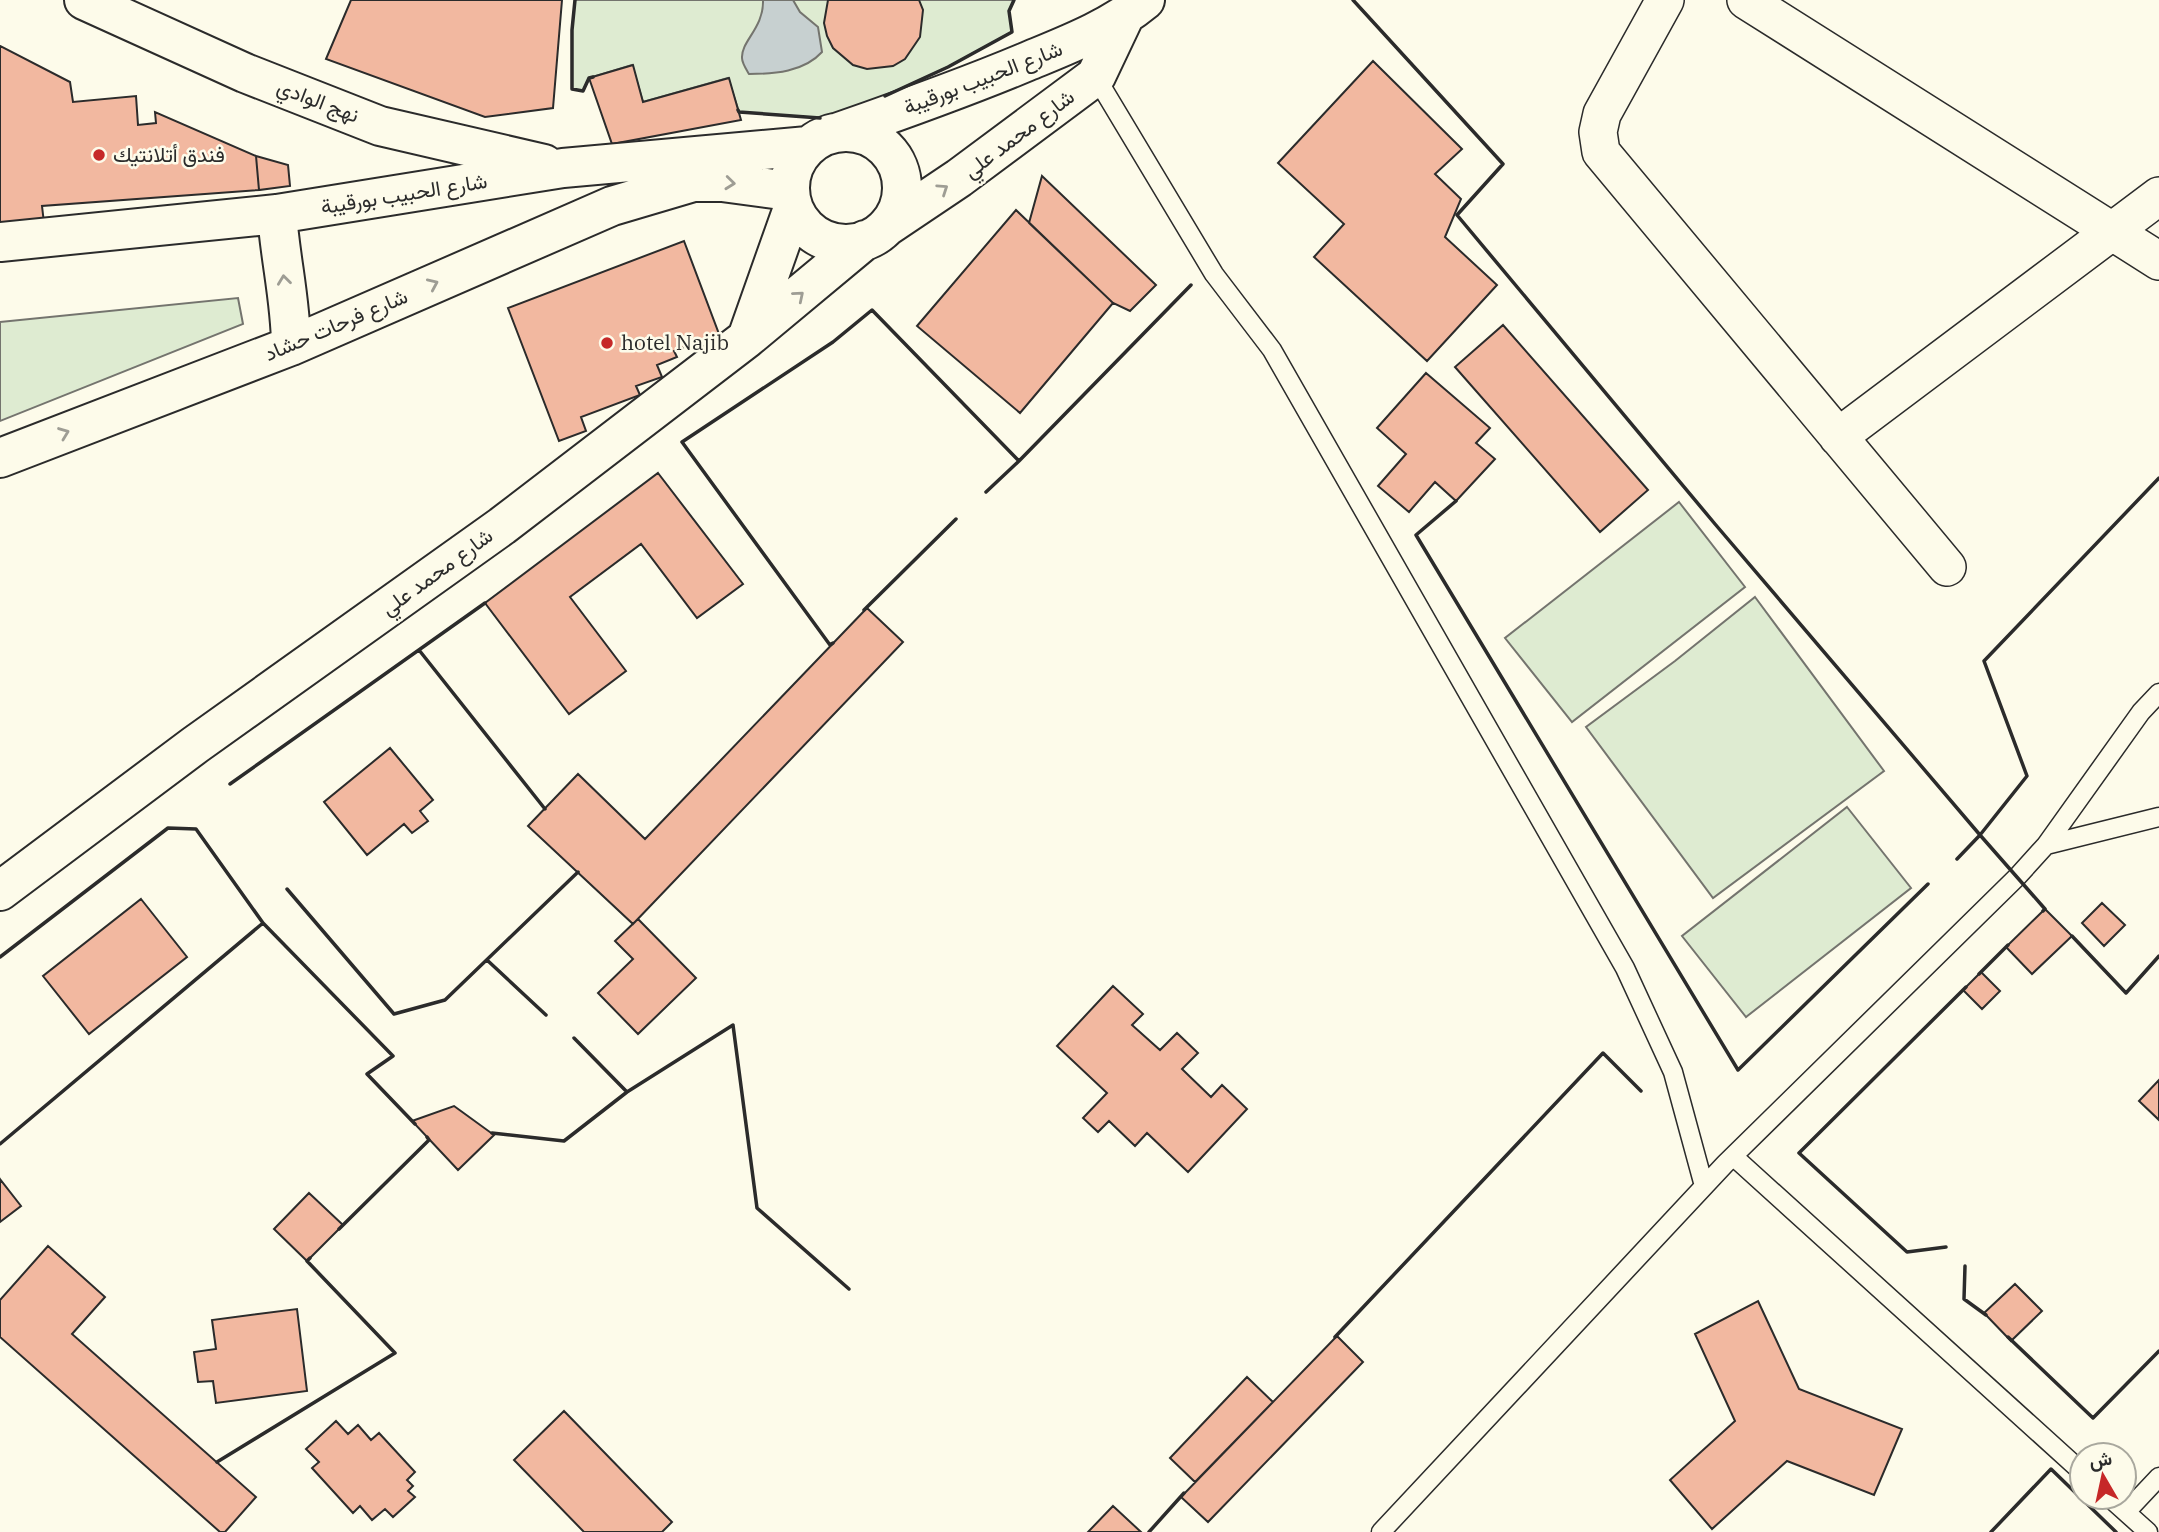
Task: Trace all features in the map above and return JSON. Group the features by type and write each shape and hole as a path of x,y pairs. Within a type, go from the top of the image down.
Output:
{"street":[{"name":"نهج الوادي","path":"84,0 244,73 380,126 563,168"},
{"path":"1665,0 1602,114 1598,132 1601,152 1947,567"},
{"path":"1746,0 2159,261"},
{"name":"شارع الحبيب بورقيبة","path":"0,242 277,214 563,168 824,139 947,95 1069,45 1134,8"},
{"name":"شارع محمد علي","path":"0,891 195,745 502,526 746,340 876,234 959,178 1096,76 1134,8"},
{"path":"746,340 791,199 790,179 798,159 824,139 867,135 889,151 897,163 903,190 895,216 876,234 848,244 831,242 814,235 802,222 791,199"},
{"name":"شارع فرحات حشاد","path":"0,458 291,346 573,222 671,187 692,182 722,182 791,199"},
{"path":"1838,437 2159,196"},
{"path":"277,214 279,246 291,320 291,346"}],"lane":[{"path":"1069,45 1096,76 1214,274 1272,350 1625,968 1673,1072 1704,1186"},
{"path":"1381,1532 1733,1156 2017,877 2046,845 2141,712 2159,693"},
{"path":"2046,845 2159,817"},
{"path":"1733,1156 2068,1459"},
{"path":"2148,1532 2126,1512 2159,1477"}],"green space":[{"path":"575,0 1014,0 1009,11 1012,32 948,67 835,119 739,112 728,78 643,102 632,65 589,78 583,91 572,89"},
{"path":"238,298 243,324 0,421 0,322"},
{"path":"1679,502 1745,587 1572,722 1505,638"},
{"path":"1755,597 1884,771 1713,898 1586,727"},
{"path":"1847,807 1911,888 1746,1017 1682,936"}],"shaded area":[{"path":"763,0 793,0 800,12 818,27 822,52 815,59 798,68 749,74 743,62 743,52 757,26"}],"building":[{"path":"351,0 562,0 553,108 485,117 326,59"},
{"path":"828,0 919,0 923,10 920,37 905,59 893,66 867,69 853,65 833,48 827,36 824,23"},
{"path":"0,46 70,82 73,102 136,96 138,125 156,123 155,112 256,156 259,190 42,206 44,223 0,228"},
{"path":"1373,61 1462,149 1435,174 1461,199 1445,237 1497,285 1427,361 1314,257 1344,224 1278,163"},
{"path":"633,65 643,102 729,78 741,120 612,144 589,78"},
{"path":"256,156 288,165 290,186 259,190"},
{"path":"1042,176 1156,285 1130,311 1113,303 1029,223"},
{"path":"1016,210 1113,303 1020,413 917,326"},
{"name":"hotel Najib","path":"684,241 719,334 674,351 677,357 657,365 662,377 636,386 640,395 581,417 586,431 559,441 508,308"},
{"path":"1503,325 1648,490 1600,532 1455,367"},
{"path":"1426,373 1490,428 1476,443 1495,459 1456,501 1435,482 1409,512 1378,486 1406,454 1377,428"},
{"path":"658,473 743,584 697,618 641,544 570,597 626,671 569,714 485,603"},
{"path":"867,608 903,642 633,924 528,826 578,774 645,839"},
{"path":"390,748 433,800 420,811 428,821 412,833 404,824 367,855 324,802"},
{"path":"141,899 187,957 89,1034 43,976"},
{"path":"2102,903 2125,925 2104,946 2082,923"},
{"path":"2045,909 2072,936 2032,974 2006,947"},
{"path":"638,919 696,978 638,1034 598,993 633,959 615,941"},
{"path":"1981,972 2000,991 1982,1009 1963,990"},
{"path":"1113,986 1143,1014 1132,1025 1160,1050 1177,1033 1198,1053 1182,1069 1211,1097 1222,1085 1247,1109 1188,1172 1147,1133 1135,1146 1109,1121 1098,1132 1083,1118 1107,1093 1057,1046"},
{"path":"2159,1080 2159,1120 2139,1101"},
{"path":"454,1106 494,1135 458,1170 412,1121"},
{"path":"0,1179 21,1206 0,1222"},
{"path":"309,1193 343,1225 307,1261 274,1229"},
{"path":"48,1246 105,1297 72,1334 256,1497 225,1532 220,1532 0,1337 0,1300"},
{"path":"2015,1284 2042,1311 2011,1341 1984,1313"},
{"path":"1758,1301 1799,1389 1902,1429 1874,1495 1787,1461 1712,1529 1670,1480 1735,1421 1695,1334"},
{"path":"297,1309 307,1391 216,1403 213,1381 198,1382 194,1352 216,1349 212,1320"},
{"path":"1337,1336 1363,1362 1208,1522 1181,1497"},
{"path":"1247,1377 1273,1402 1195,1482 1170,1458"},
{"path":"564,1411 672,1522 662,1532 584,1532 514,1460"},
{"path":"336,1421 348,1434 358,1425 371,1440 379,1433 415,1472 407,1480 413,1486 408,1491 415,1497 393,1517 385,1509 372,1520 360,1506 353,1513 312,1468 319,1462 306,1449"},
{"path":"1113,1506 1141,1532 1088,1532"}],"wall":[{"path":"575,0 572,89 583,91 589,78 593,77"},
{"path":"885,96 948,67 1012,32 1009,11 1014,0"},
{"path":"1353,0 1503,164 1457,215 1980,835 1957,859"},
{"path":"738,110 820,118"},
{"path":"1019,461 1191,285"},
{"path":"833,643 830,645 682,442 833,342 872,310 1019,461 986,492"},
{"path":"2043,911 2045,909 1980,835 2027,776 1984,661 2159,478"},
{"path":"1456,501 1416,535 1738,1070 1928,884"},
{"path":"864,610 956,519"},
{"path":"230,784 485,603"},
{"path":"419,650 545,809"},
{"path":"0,957 168,828 196,829 263,923 0,1144"},
{"path":"287,889 394,1014 445,1000 578,872"},
{"path":"263,923 393,1056 367,1074 415,1124"},
{"path":"2072,936 2126,993 2159,956"},
{"path":"1979,974 2008,945"},
{"path":"487,960 546,1015"},
{"path":"1946,1247 1907,1252 1799,1153 1966,987"},
{"path":"492,1133 564,1141 627,1092 733,1025 757,1208 849,1289"},
{"path":"574,1038 627,1092"},
{"path":"1335,1337 1603,1053 1641,1091"},
{"path":"339,1229 429,1140 427,1137"},
{"path":"217,1462 395,1353 307,1261 310,1258"},
{"path":"1965,1266 1964,1299 1986,1315"},
{"path":"2008,1337 2093,1418 2159,1351"},
{"path":"1991,1532 2051,1469 2116,1532"},
{"path":"1149,1532 1184,1493"}],"place":[{"name":"فندق أتلانتيك","path":"99,155"},
{"name":"hotel Najib","path":"607,343"}]}
